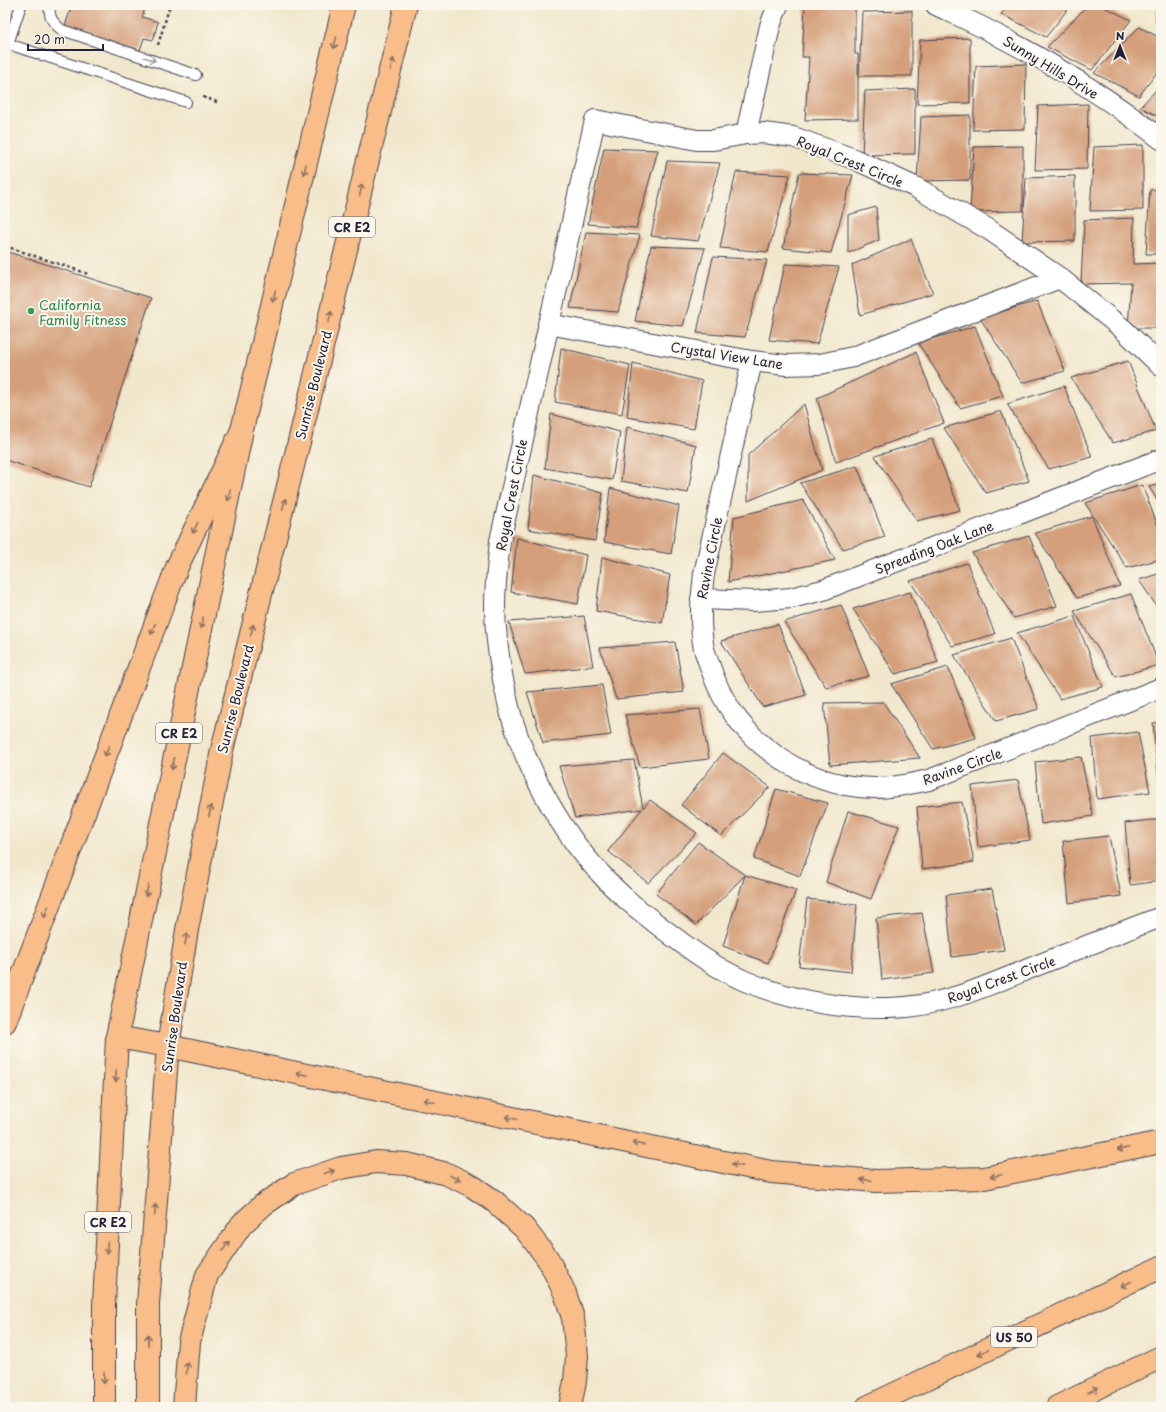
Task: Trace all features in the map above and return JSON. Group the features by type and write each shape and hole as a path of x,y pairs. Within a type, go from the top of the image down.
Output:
{"main road":[{"name":"CR E2","path":"104,1407 104,1305 117,1037 242,430 344,5"},
{"name":"Sunrise Boulevard","path":"148,1407 148,1304 168,1046 187,930 222,750 296,457 406,5"},
{"path":"5,1022 177,567 242,430"},
{"path":"117,1037 168,1046 771,1172 876,1181 984,1178 1161,1142"},
{"path":"184,1407 189,1342 207,1275 242,1224 263,1205 294,1184 341,1168 376,1162 407,1164 447,1174 472,1186 494,1200 524,1228 548,1259 565,1294 573,1318 577,1356 575,1381 570,1407"},
{"name":"US 50","path":"867,1407 1161,1267"},
{"path":"1058,1407 1161,1357"}],"street":[{"path":"746,134 770,26 778,5"},
{"name":"Sunny Hills Drive","path":"936,5 999,36 1074,79 1146,127 1161,139"},
{"name":"Royal Crest Circle","path":"1161,366 1123,329 1060,278 988,228 915,188 867,166 793,137 764,133 746,134 713,140 697,140 595,120 500,541 495,604 498,653 509,708 525,755 553,811 577,846 600,873 631,904 684,946 714,965 744,981 815,1003 838,1006 890,1008 936,1003 972,992 1161,917"},
{"name":"Crystal View Lane","path":"548,324 752,361 786,365 820,364 853,357 1060,278"},
{"name":"Ravine Circle","path":"752,361 704,574 700,616 704,650 716,685 735,716 757,742 779,759 809,774 841,784 875,788 902,786 929,780 1161,688"},
{"name":"Spreading Oak Lane","path":"701,599 754,602 791,598 823,590 1161,459"}],"lane":[{"path":"21,5 7,43 186,102"},
{"path":"50,5 49,10 52,22 62,30 196,75"}],"path":[{"path":"5,246 86,272 84,277"}],"building":[{"path":"72,5 146,5 142,17 158,22 153,40 144,38 140,50 65,26"},
{"path":"805,5 855,5 855,54 858,54 858,119 805,120 809,57 802,57"},
{"path":"1010,5 1071,5 1046,37 1001,14"},
{"path":"1088,5 1100,5 1131,20 1092,70 1047,47"},
{"path":"1157,5 1161,5 1161,23 1156,23"},
{"path":"912,11 912,76 859,76 862,12"},
{"path":"1139,27 1161,38 1161,67 1139,96 1094,73"},
{"path":"970,38 970,103 917,104 920,40"},
{"path":"1026,64 1025,129 973,130 976,66"},
{"path":"1161,85 1161,118 1140,107"},
{"path":"915,89 915,154 862,155 865,91"},
{"path":"1088,104 1087,169 1035,170 1038,106"},
{"path":"970,115 970,180 917,181 921,117"},
{"path":"1143,145 1143,210 1090,211 1094,147"},
{"path":"1023,146 1023,211 970,212 974,147"},
{"path":"604,148 658,150 636,228 588,224"},
{"path":"667,161 720,163 698,241 651,236"},
{"path":"736,172 790,175 768,252 720,248"},
{"path":"799,173 853,175 831,253 783,248"},
{"path":"1075,176 1075,241 1022,242 1026,178"},
{"path":"1150,190 1161,190 1161,254 1146,254"},
{"path":"876,207 879,240 848,253 848,215"},
{"path":"1134,218 1133,264 1161,263 1161,328 1128,328 1131,283 1081,284 1084,220"},
{"path":"586,232 640,235 618,312 570,308"},
{"path":"911,239 933,293 860,315 852,265"},
{"path":"651,246 705,248 683,326 635,321"},
{"path":"5,251 151,298 89,487 5,460"},
{"path":"713,257 767,260 745,337 697,333"},
{"path":"785,264 839,267 817,344 769,340"},
{"path":"1037,301 1065,371 1022,383 980,318"},
{"path":"975,326 1003,396 960,408 918,343"},
{"path":"561,348 630,365 622,414 555,402"},
{"path":"916,352 944,423 836,462 817,398"},
{"path":"1128,361 1156,431 1113,443 1071,378"},
{"path":"633,363 702,381 694,429 627,417"},
{"path":"1064,386 1092,457 1049,469 1007,404"},
{"path":"804,404 822,470 748,501 748,455"},
{"path":"1001,411 1029,481 986,493 944,428"},
{"path":"551,414 620,432 612,480 545,468"},
{"path":"627,427 696,445 688,493 621,481"},
{"path":"932,439 960,510 917,521 875,456"},
{"path":"857,466 885,537 843,549 800,483"},
{"path":"534,475 603,493 595,541 528,529"},
{"path":"1161,484 1161,506 1149,487"},
{"path":"1142,485 1161,534 1161,559 1127,568 1085,503"},
{"path":"610,488 679,506 671,554 604,542"},
{"path":"803,500 835,560 728,582 734,517"},
{"path":"1092,516 1120,586 1077,598 1035,533"},
{"path":"1029,536 1057,606 1014,618 972,553"},
{"path":"517,538 586,555 578,604 511,592"},
{"path":"602,557 670,575 662,623 596,611"},
{"path":"967,563 995,634 952,646 910,581"},
{"path":"1161,573 1161,613 1139,580"},
{"path":"910,592 938,662 895,674 853,609"},
{"path":"1131,594 1159,665 1116,677 1074,611"},
{"path":"841,605 869,676 826,687 784,622"},
{"path":"584,616 593,666 525,674 509,622"},
{"path":"1074,616 1103,687 1060,699 1017,633"},
{"path":"778,624 806,695 763,707 721,641"},
{"path":"1011,638 1039,709 996,721 954,655"},
{"path":"675,642 684,692 616,699 600,648"},
{"path":"948,667 976,738 933,749 891,684"},
{"path":"602,685 611,735 543,743 527,692"},
{"path":"883,702 920,758 830,765 824,703"},
{"path":"700,709 709,759 640,767 625,715"},
{"path":"1161,722 1161,785 1159,785 1153,723"},
{"path":"1138,732 1150,792 1097,799 1092,738"},
{"path":"723,753 770,787 721,836 681,805"},
{"path":"1081,757 1093,816 1041,824 1035,762"},
{"path":"634,760 643,808 650,800 697,833 648,883 608,851 642,809 575,818 559,766"},
{"path":"1018,780 1030,840 978,847 972,786"},
{"path":"776,789 828,803 800,876 754,859"},
{"path":"962,802 974,862 922,869 917,807"},
{"path":"848,811 899,826 871,899 826,882"},
{"path":"1161,819 1161,881 1130,885 1125,823"},
{"path":"1109,836 1121,896 1069,903 1063,841"},
{"path":"698,842 745,875 696,925 656,894"},
{"path":"745,875 796,890 768,963 723,946"},
{"path":"992,889 1004,950 952,957 946,895"},
{"path":"807,899 857,905 851,972 799,966"},
{"path":"922,913 934,973 882,980 876,918"}],"place":[{"name":"California Family Fitness","path":"31,311"}]}
